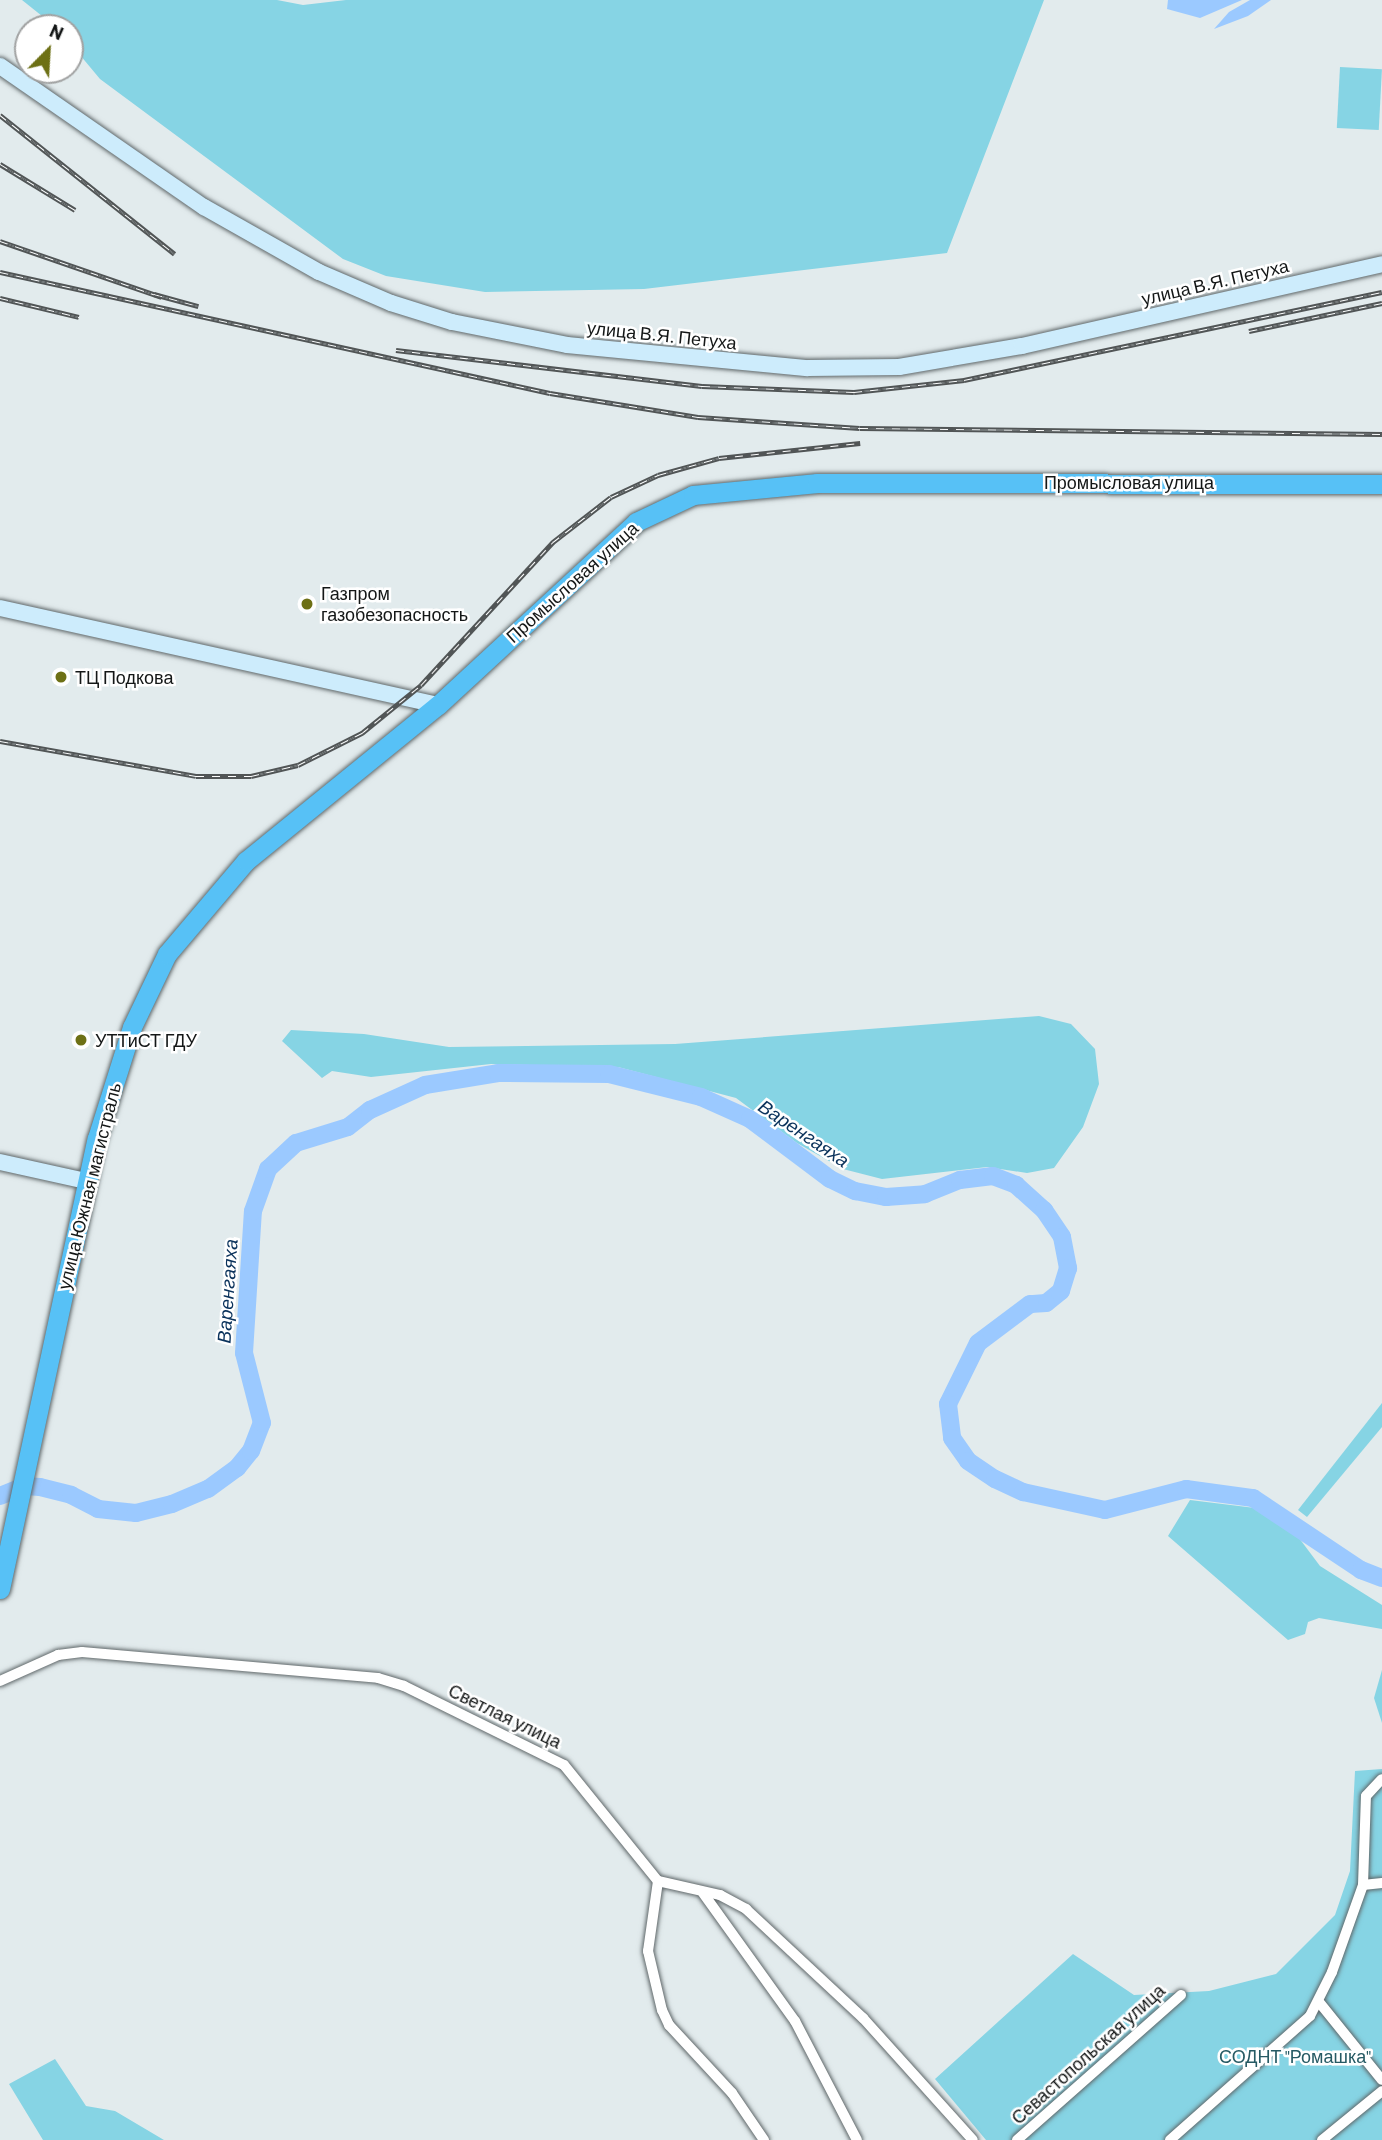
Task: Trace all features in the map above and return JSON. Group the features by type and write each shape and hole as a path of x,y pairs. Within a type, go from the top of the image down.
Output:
{"highway":[{"name":"Промысловая улица","path":"438,705 617,538 655,510 693,495 858,482 1382,484"},
{"name":"улица Южная магистраль","path":"0,1589 86,1181 132,1027 155,975 183,931 270,838 438,705"}],"street":[{"name":"улица В.Я. Петуха","path":"0,66 204,207 319,272 432,316 567,345 808,368 898,367 1022,346 1382,264"},
{"path":"0,608 438,705"},
{"path":"0,1162 86,1181"},
{"name":"Светлая улица","path":"0,1681 58,1656 82,1652 390,1680 564,1765 658,1881"},
{"path":"1170,2140 1310,2016 1319,2002 1363,1885 1366,1796 1371,1785 1382,1779"},
{"path":"764,2140 732,2093 669,2025 662,2010 648,1951 658,1881 734,1900 758,1919 863,2018 973,2140"},
{"path":"1363,1885 1382,1883"},
{"path":"703,1893 795,2021 857,2140"},
{"name":"Севастопольская улица","path":"1017,2140 1181,1995"},
{"path":"1319,2002 1382,2080"},
{"path":"1322,2140 1382,2091"}],"green space":[{"path":"22,0 277,0 303,5 346,0 1044,0 947,253 644,289 485,292 386,276 343,259 100,79 84,60 84,14 40,14"},
{"path":"1340,67 1382,69 1379,130 1337,128"},
{"path":"1039,1016 1071,1024 1095,1049 1099,1084 1083,1127 1054,1168 1027,1173 987,1167 882,1179 843,1169 797,1143 736,1098 618,1067 491,1064 371,1077 332,1071 322,1078 282,1041 291,1030 364,1034 449,1047 675,1044"},
{"path":"1382,1403 1382,1427 1307,1517 1298,1510"},
{"path":"1190,1500 1255,1508 1296,1534 1320,1566 1382,1605 1382,1629 1319,1618 1308,1622 1305,1634 1288,1640 1168,1536"},
{"path":"1382,1670 1382,1723 1374,1698"},
{"name":"СОДНТ \"Ромашка\"","path":"1382,1769 1382,2140 986,2140 935,2079 1073,1954 1134,1995 1209,1991 1276,1974 1335,1915 1350,1871 1355,1771"},
{"path":"55,2059 86,2106 115,2111 164,2140 43,2140 9,2084"}],"shaded area":[{"path":"1168,0 1242,0 1200,18 1167,9"},
{"path":"1250,0 1271,0 1248,16 1214,29 1229,12"}],"waterway":[{"name":"Варенгаяха","path":"0,1496 25,1486 40,1487 71,1495 98,1509 136,1513 172,1504 208,1489 237,1468 251,1451 262,1423 244,1353 253,1211 268,1169 296,1143 348,1127 370,1110 425,1085 498,1073 609,1074 701,1097 750,1119 830,1179 855,1191 886,1197 925,1194 960,1180 993,1176 1016,1185 1044,1210 1062,1237 1068,1268 1061,1291 1046,1303 1030,1304 978,1343 948,1404 952,1438 968,1461 995,1479 1023,1492 1105,1510 1186,1489 1253,1498 1361,1570 1382,1578"}],"railway":[{"path":"0,115 175,254"},
{"path":"0,164 75,210"},
{"path":"0,241 162,297"},
{"path":"0,272 550,393 698,417 860,428 1382,434"},
{"path":"396,350 702,386 854,392 964,380 1382,292"},
{"path":"154,294 198,306"},
{"path":"0,298 79,317"},
{"path":"1249,331 1382,303"},
{"path":"0,741 196,776 251,776 298,765 362,733 421,685 553,542 611,497 658,475 719,458 860,443"}],"place":[{"name":"Газпром газобезопасность","path":"307,604"},
{"name":"ТЦ Подкова","path":"61,677"},
{"name":"УТТиСТ ГДУ","path":"81,1040"}]}
